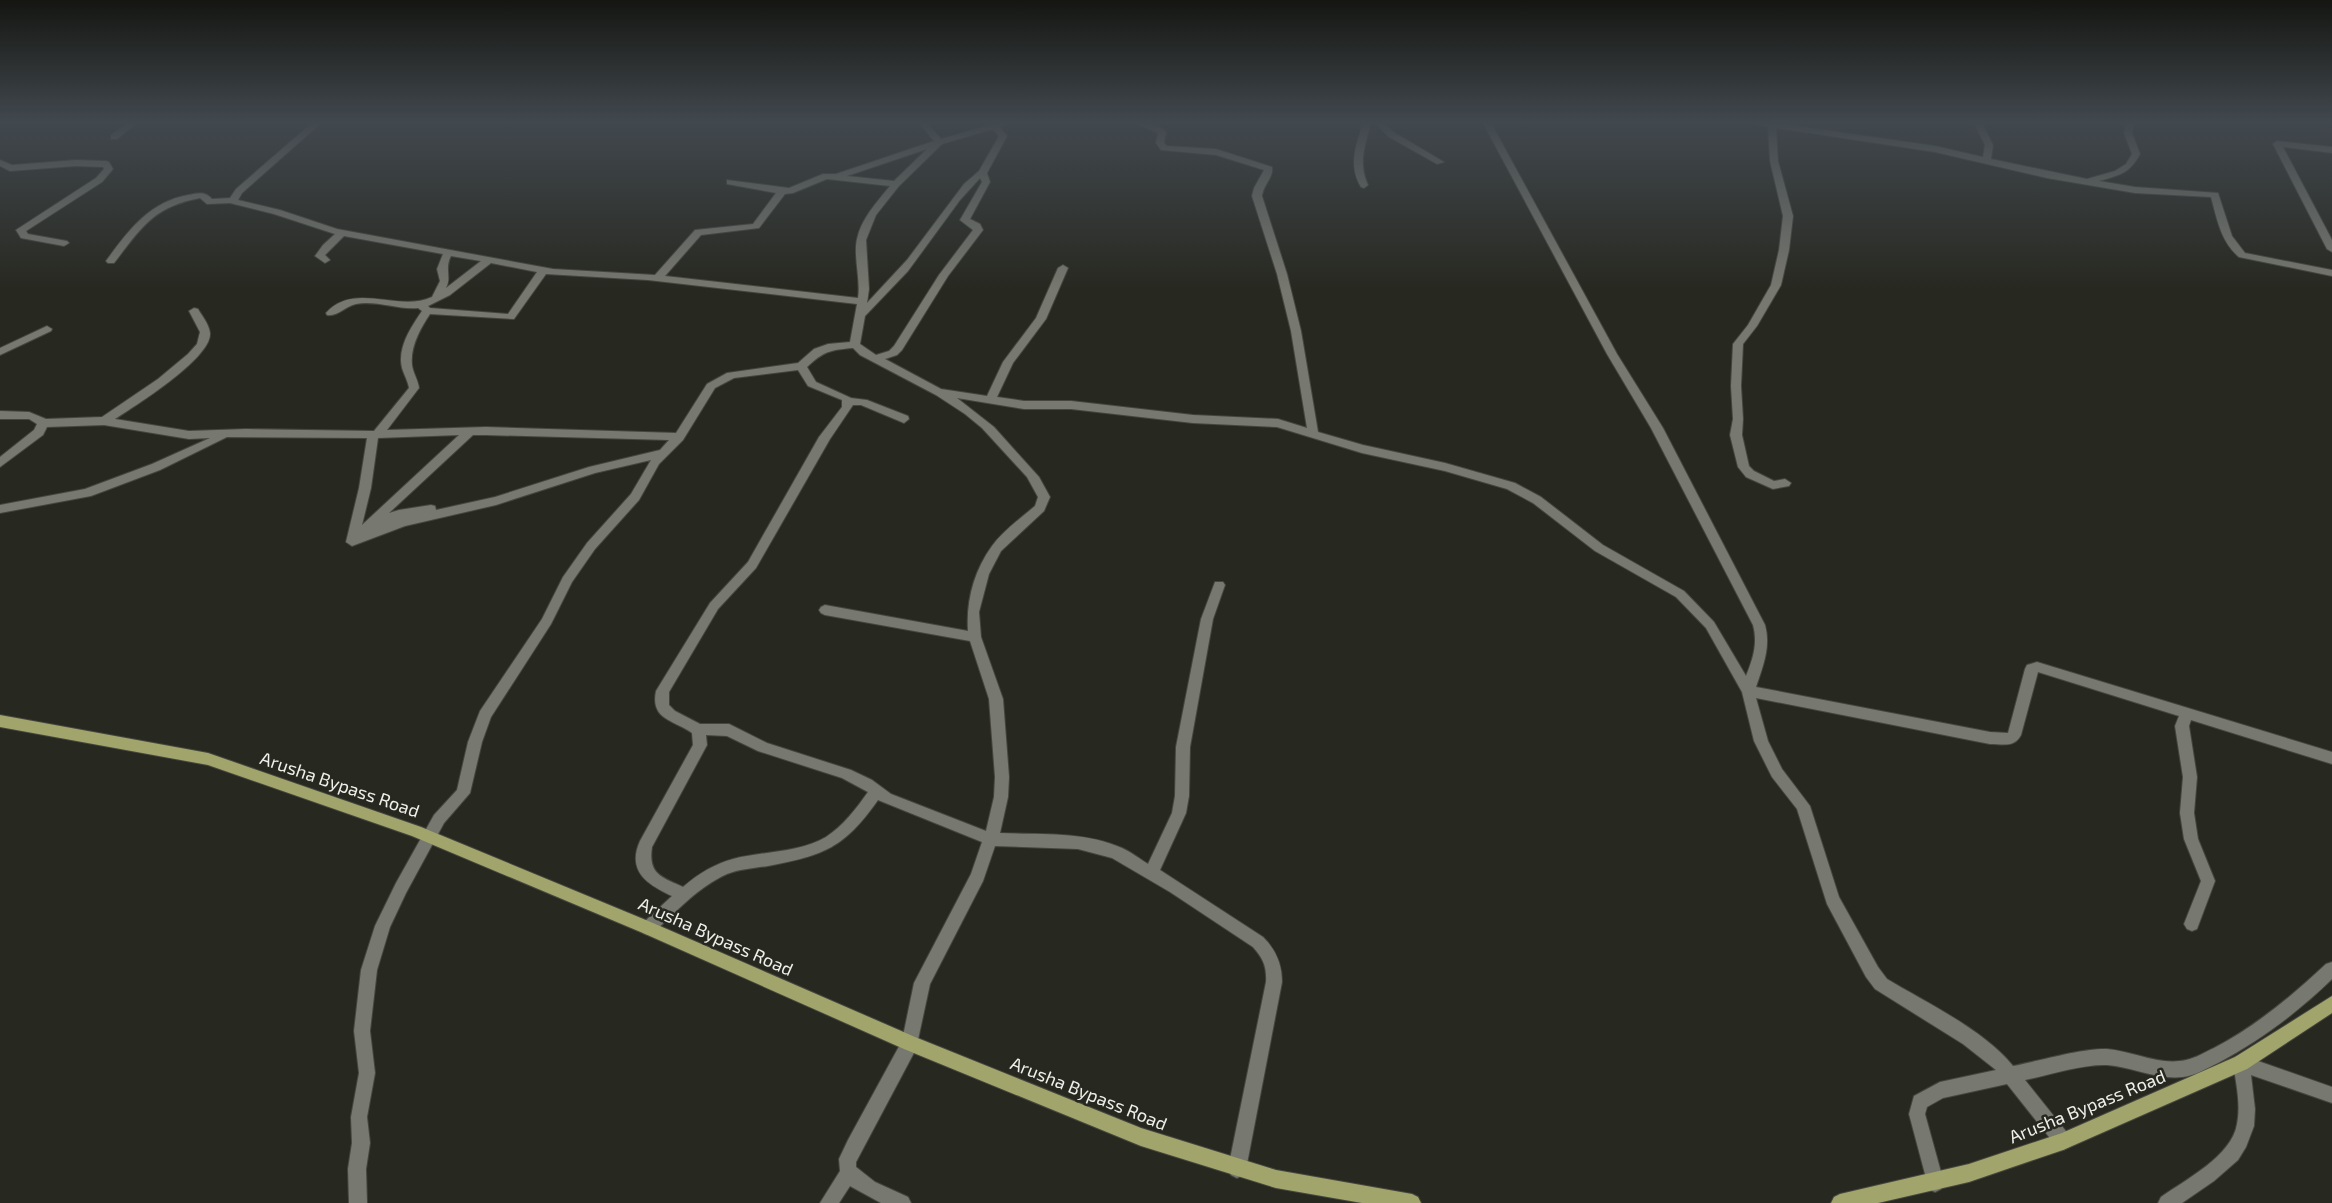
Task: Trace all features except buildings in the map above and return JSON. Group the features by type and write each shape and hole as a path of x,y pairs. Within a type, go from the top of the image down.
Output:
{"main road":[{"name":"Arusha Bypass Road","path":"0,721 208,759 429,836 648,928 910,1043 1141,1137 1237,1169 1276,1179 1412,1203"},
{"name":"Arusha Bypass Road","path":"1840,1203 1935,1183 2063,1141 2241,1063 2332,1004"}],"street":[{"path":"64,243 24,236 21,230 99,179"},
{"path":"233,200 239,191 253,179"},
{"path":"730,182 790,191 818,179"},
{"path":"860,179 896,184"},
{"path":"855,346 863,302 861,240 872,214 901,179"},
{"path":"860,315 908,264 973,179"},
{"path":"875,359 898,348 944,275 978,230 977,226 965,220 986,182 985,179"},
{"path":"1264,179 1259,185 1257,196 1282,274 1296,332 1313,433"},
{"path":"1361,179 1364,185"},
{"path":"1517,179 1612,354 1657,428 1759,625 1762,636 1760,656 1748,691"},
{"path":"1778,179 1788,216 1784,250 1776,285 1752,326 1738,344 1736,386 1738,419 1736,435 1744,467 1750,474 1773,485 1785,483"},
{"path":"2071,179 2153,192 2215,195 2230,241 2236,251 2242,255 2332,272"},
{"path":"2084,182 2095,179"},
{"path":"2295,179 2332,249"},
{"path":"658,278 693,235 710,230 756,226 782,191"},
{"path":"111,261 143,221 163,204 200,195 205,196 210,202 233,200 240,205 277,212 317,226 343,232 553,272 658,278 863,302"},
{"path":"325,260 320,256 322,251 343,232"},
{"path":"436,298 444,281 441,273 442,263 449,252"},
{"path":"352,542 375,435 414,388 408,365 408,355 410,340 424,308 489,260"},
{"path":"990,400 1008,362 1041,319 1063,268"},
{"path":"331,313 353,300 510,318 533,283 545,269"},
{"path":"104,421 180,367 198,349 205,336 204,328 194,311"},
{"path":"0,352 47,328"},
{"path":"358,1203 357,1169 361,1143 359,1117 367,1072 362,1031 369,970 389,912 429,836 439,819 463,793 475,742 485,715 547,621 562,590 577,566 591,546 635,497 663,452 679,437 706,391 719,380 751,371 801,366 818,351 828,347 855,346 875,359 940,392 962,406 992,430 1009,452 1037,479 1044,497 1040,508 997,548 990,557 976,595 973,612 974,637 996,699 1002,777 1001,797 991,838 978,876 922,983 910,1043 854,1146 847,1164 848,1174 829,1203"},
{"path":"801,366 812,384 848,400 862,402 904,418"},
{"path":"940,392 1024,405 1071,405 1193,419 1278,423 1362,449 1482,477 1511,486 1537,500 1599,548 1680,594 1710,625 1748,691 1761,741 1770,762 1803,806 1832,899 1872,972 1881,984 1997,1059 2011,1074 2063,1141"},
{"path":"848,400 847,407 825,437 752,565 714,606 662,691 660,705 665,712 697,728 729,730 763,747 857,778 876,792 991,838 1099,846 1117,853 1152,872 1258,942 1268,951 1273,961 1274,982 1237,1169"},
{"path":"0,415 28,415 37,417 43,423 104,421 175,434 375,435 566,432 679,437"},
{"path":"0,463 39,432 43,423"},
{"path":"352,542 471,432"},
{"path":"0,509 87,493 227,435"},
{"path":"352,542 371,527 399,514 426,508 458,510 496,501 592,470 663,452"},
{"path":"1152,872 1179,813 1182,796 1183,746 1207,619 1219,585"},
{"path":"825,610 974,637"},
{"path":"1748,691 1990,738 2011,739 2014,735 2032,669 2037,668 2332,758"},
{"path":"2187,713 2182,726 2190,777 2187,813 2191,839 2208,881 2208,887 2192,924"},
{"path":"686,895 650,877 642,868 641,860 653,829 696,754 700,736 697,728"},
{"path":"648,928 686,895 713,874 725,868 824,847 849,829 876,792"},
{"path":"1935,1183 1917,1114 1920,1102 1940,1090 2098,1056 2165,1069 2185,1069 2231,1048 2277,1018 2332,969"},
{"path":"2167,1203 2223,1163 2243,1137 2247,1109 2241,1063 2332,1095"},
{"path":"848,1174 857,1182 902,1203"}]}
